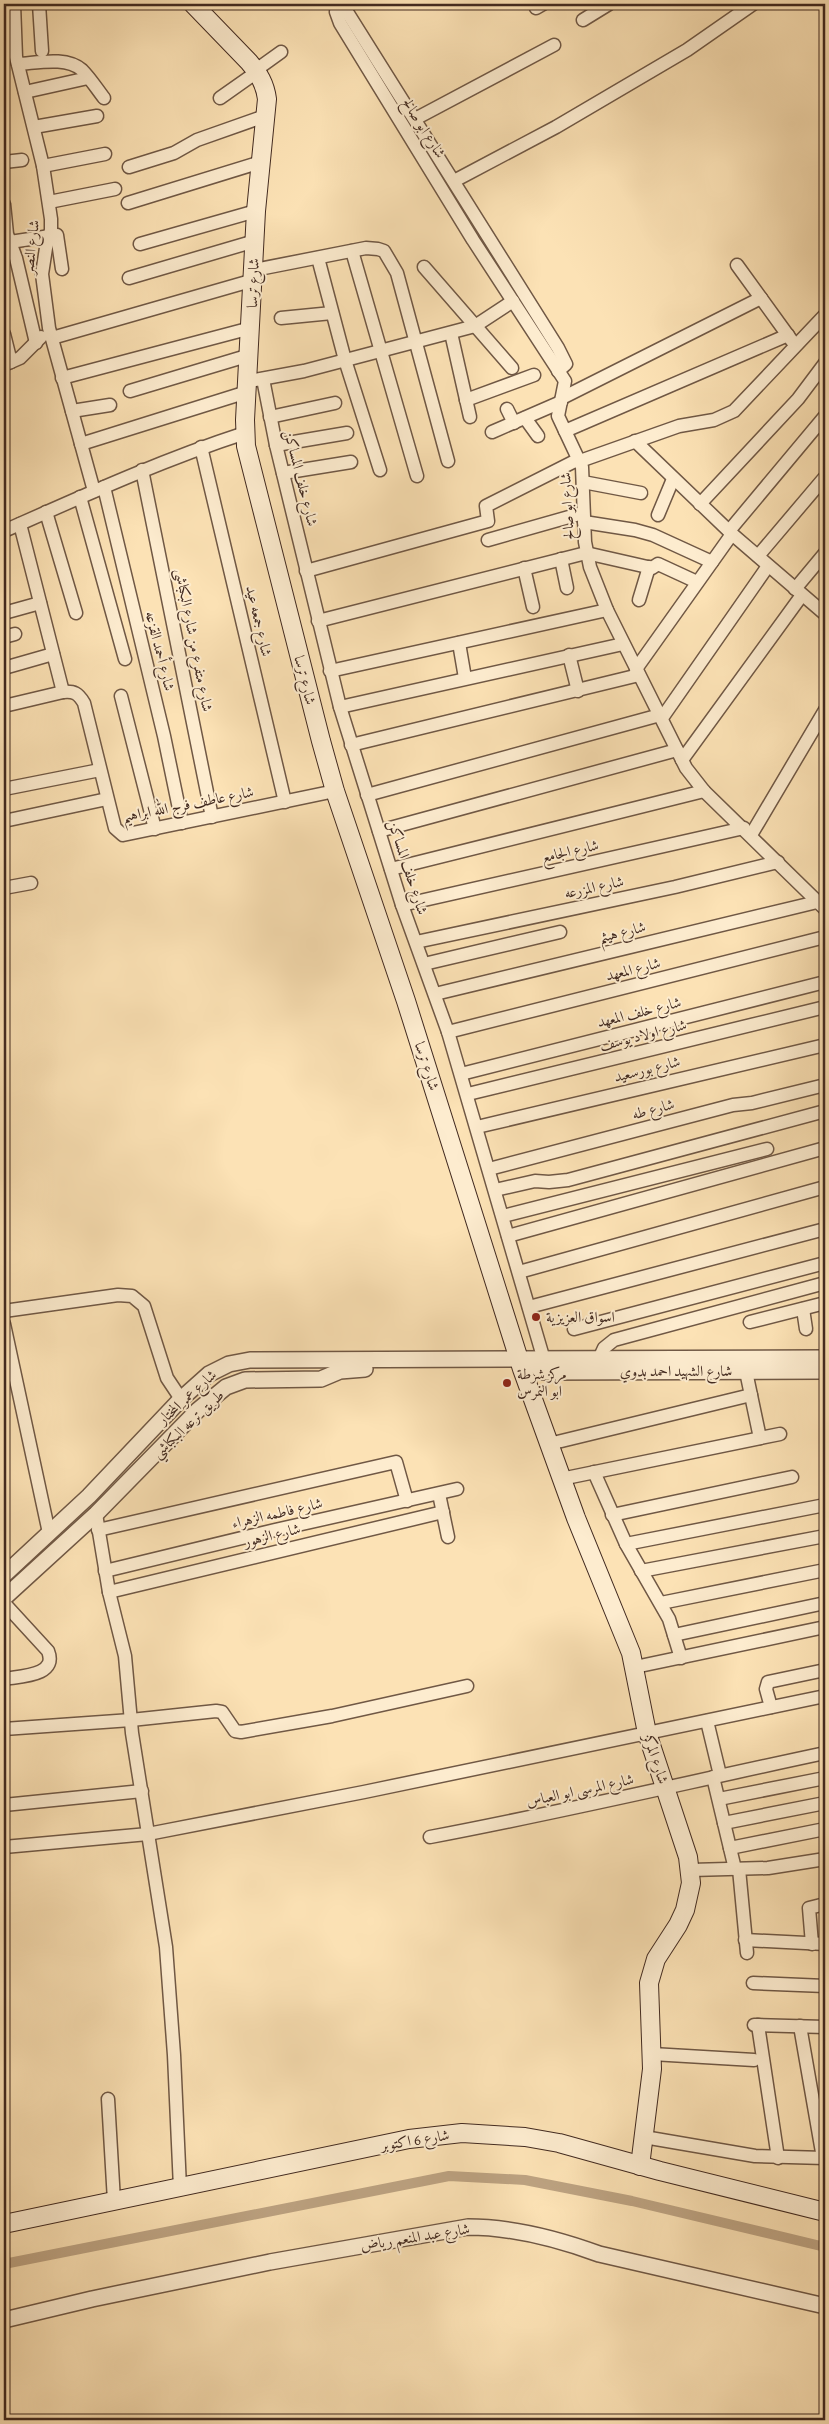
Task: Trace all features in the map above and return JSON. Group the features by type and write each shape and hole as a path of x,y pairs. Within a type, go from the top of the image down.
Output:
{"main road":[{"name":"شارع ترسا","path":"193,4 256,71 265,89 265,116 256,211 251,328 250,355 253,384 245,433 248,457 336,791 406,1001 533,1360"},
{"name":"شارع المركز","path":"533,1360 549,1444 603,1588 626,1638 635,1667 647,1733 691,1870 689,1897 685,1910 678,1925 656,1959 649,1983 652,2054 640,2166"},
{"name":"شارع 6 اكتوبر","path":"4,2224 409,2139 462,2133 525,2136 558,2143 640,2166 825,2212"}],"street":[{"name":"شارع النصر","path":"14,4 12,61 24,92 34,127 43,166 52,224 43,261 42,274 50,333 81,444 99,489"},
{"path":"39,4 42,51"},
{"path":"583,20 609,4"},
{"path":"454,181 556,127 679,55 753,4"},
{"name":"شارع ابو صالح","path":"345,5 337,18 386,85 481,236 513,301 565,384 558,416 580,460 583,482 586,553 607,610 680,755 704,791 821,905"},
{"path":"415,119 554,45"},
{"path":"220,98 282,52"},
{"path":"12,61 65,62 82,70 104,98"},
{"path":"24,92 88,78"},
{"path":"386,85 415,119 454,181 481,236 565,361 565,366 558,371"},
{"path":"34,127 97,116"},
{"path":"129,168 168,155 197,140 265,116"},
{"path":"43,166 104,154"},
{"path":"4,162 22,160"},
{"path":"128,203 261,162"},
{"path":"49,202 115,189"},
{"path":"4,204 7,237 16,258 36,343"},
{"path":"140,244 256,211"},
{"path":"7,237 56,234 62,269"},
{"path":"129,278 255,241"},
{"path":"4,334 8,364 50,333 318,258 372,247 378,248 388,256 402,289 448,461"},
{"path":"352,251 417,476"},
{"path":"318,258 345,360 380,470"},
{"path":"737,265 792,340"},
{"path":"424,267 512,368"},
{"path":"492,432 561,400 761,298"},
{"path":"81,444 253,384 475,326 513,301"},
{"path":"282,318 332,313"},
{"path":"306,571 488,521 486,506 580,460 679,426 719,419 734,411 792,340 825,315"},
{"path":"62,378 251,328"},
{"path":"451,333 470,417"},
{"path":"566,431 792,340"},
{"path":"130,391 250,355"},
{"path":"700,504 798,399 825,363"},
{"path":"466,400 534,374"},
{"name":"شارع خلف المساكن","path":"253,384 270,417 330,671 351,745 402,904 435,994 468,1094 529,1307 533,1360"},
{"path":"270,417 336,403"},
{"path":"72,411 110,405"},
{"path":"507,409 538,436"},
{"path":"351,745 578,691 637,672 731,533 825,416"},
{"path":"4,531 142,470 201,447 245,433"},
{"path":"276,446 347,433"},
{"path":"635,442 731,533 825,614"},
{"name":"شارع جمعه عيد","path":"201,447 285,802"},
{"path":"283,473 351,462"},
{"name":"شارع متفرع من شارع البكباشى","path":"142,470 212,817"},
{"path":"758,556 825,477"},
{"path":"658,515 673,478"},
{"path":"583,482 641,493"},
{"name":"شارع أحمد القزعه","path":"99,489 164,736 182,824"},
{"path":"80,498 125,659"},
{"path":"46,512 76,613"},
{"path":"488,540 584,517 654,535 712,562"},
{"path":"4,706 63,692 20,524"},
{"path":"379,831 680,755 799,592 825,552"},
{"path":"318,621 586,553 653,568 658,564 698,582"},
{"path":"561,559 567,588"},
{"path":"367,795 661,717 768,566"},
{"path":"639,600 649,567"},
{"path":"524,568 532,607"},
{"path":"4,613 40,603"},
{"path":"330,671 607,610"},
{"path":"459,643 465,678"},
{"path":"340,707 623,644"},
{"path":"4,668 53,654"},
{"path":"569,655 578,691"},
{"name":"شارع عاطف فرج الله ابراهيم","path":"63,692 72,691 79,695 84,703 114,828 123,835 336,791"},
{"path":"121,696 155,829"},
{"path":"748,832 825,710"},
{"path":"4,789 100,770"},
{"path":"391,869 704,791"},
{"path":"4,822 107,799"},
{"name":"شارع الجامع","path":"402,904 748,832"},
{"name":"شارع المزرعه","path":"416,942 675,887 778,862"},
{"path":"4,888 31,883"},
{"name":"شارع هيثم","path":"435,994 821,905"},
{"path":"424,964 560,932"},
{"name":"شارع المعهد","path":"448,1032 825,937"},
{"name":"شارع خلف المعهد","path":"461,1074 825,982"},
{"name":"شارع اولاد يوسف","path":"468,1094 825,1007"},
{"name":"شارع بورسعيد","path":"477,1127 825,1045"},
{"name":"شارع طه","path":"489,1169 733,1105 752,1103 825,1085"},
{"path":"495,1190 535,1181 568,1180 825,1111"},
{"path":"508,1236 825,1148"},
{"path":"503,1216 767,1149"},
{"path":"519,1272 825,1187"},
{"path":"529,1307 825,1229"},
{"path":"574,1329 825,1265"},
{"path":"600,1359 604,1348 614,1340 825,1283"},
{"path":"4,1311 125,1294 138,1300 144,1306 167,1378 181,1398"},
{"path":"750,1322 825,1304"},
{"path":"803,1309 806,1329"},
{"path":"4,1324 49,1533"},
{"name":"شارع الشهيد احمد بدوي","path":"533,1360 542,1372 745,1365 825,1358"},
{"name":"شارع الشهيد احمد بدوي","path":"533,1360 600,1359 745,1365 825,1371"},
{"name":"طريق ترعه البكباشي","path":"4,1598 29,1563 198,1410 232,1384 252,1380 325,1378 340,1371 370,1368 392,1360"},
{"name":"شارع عمر المختار","path":"4,1574 29,1563 49,1533 95,1504 181,1398 218,1368 238,1361 533,1360"},
{"path":"745,1365 760,1438"},
{"path":"549,1444 751,1395"},
{"path":"562,1479 780,1434"},
{"path":"98,1530 396,1462 398,1463 407,1501"},
{"path":"594,1472 626,1544 641,1572 661,1602 681,1658"},
{"path":"612,1515 792,1477"},
{"name":"شارع فاطمه الزهراء","path":"105,1571 457,1489"},
{"path":"439,1494 448,1537"},
{"path":"95,1504 109,1592 125,1656 131,1720 166,1947 174,2055 180,2188"},
{"path":"626,1544 825,1505"},
{"name":"شارع الزهور","path":"109,1592 443,1512"},
{"path":"641,1572 825,1536"},
{"path":"661,1602 825,1570"},
{"path":"4,1603 48,1650 50,1657 50,1663 47,1668 40,1672 4,1679"},
{"path":"674,1635 825,1603"},
{"path":"635,1667 825,1626"},
{"path":"771,1707 766,1690 768,1682 825,1670"},
{"path":"4,1729 222,1712 235,1731 241,1732 332,1716 467,1686"},
{"path":"4,1847 148,1834 364,1792 825,1696"},
{"path":"707,1721 719,1799 730,1848 737,1869 746,1947 819,1944 809,1908 825,1904"},
{"name":"شارع المرسى ابو العباس","path":"430,1837 579,1809 716,1776 825,1754"},
{"path":"719,1799 825,1778"},
{"path":"4,1805 142,1791"},
{"path":"724,1823 825,1804"},
{"path":"730,1848 825,1829"},
{"path":"691,1870 783,1866 825,1859"},
{"path":"753,1983 825,1986"},
{"path":"778,2158 756,2025 825,2027"},
{"path":"644,2136 755,2156 824,2158 800,2026"},
{"path":"652,2054 754,2060"},
{"path":"108,2099 114,2201"},
{"name":"شارع عبد المنعم رياض","path":"4,2320 92,2299 270,2262 468,2227 493,2228 564,2241 599,2254 825,2306"}],"waterway":[{"path":"4,2264 449,2176 525,2180 632,2201 825,2247"}],"place":[{"name":"اسواق العزيزية","path":"536,1317"},
{"name":"مركز شرطة ابو النمرس","path":"507,1383"}]}
